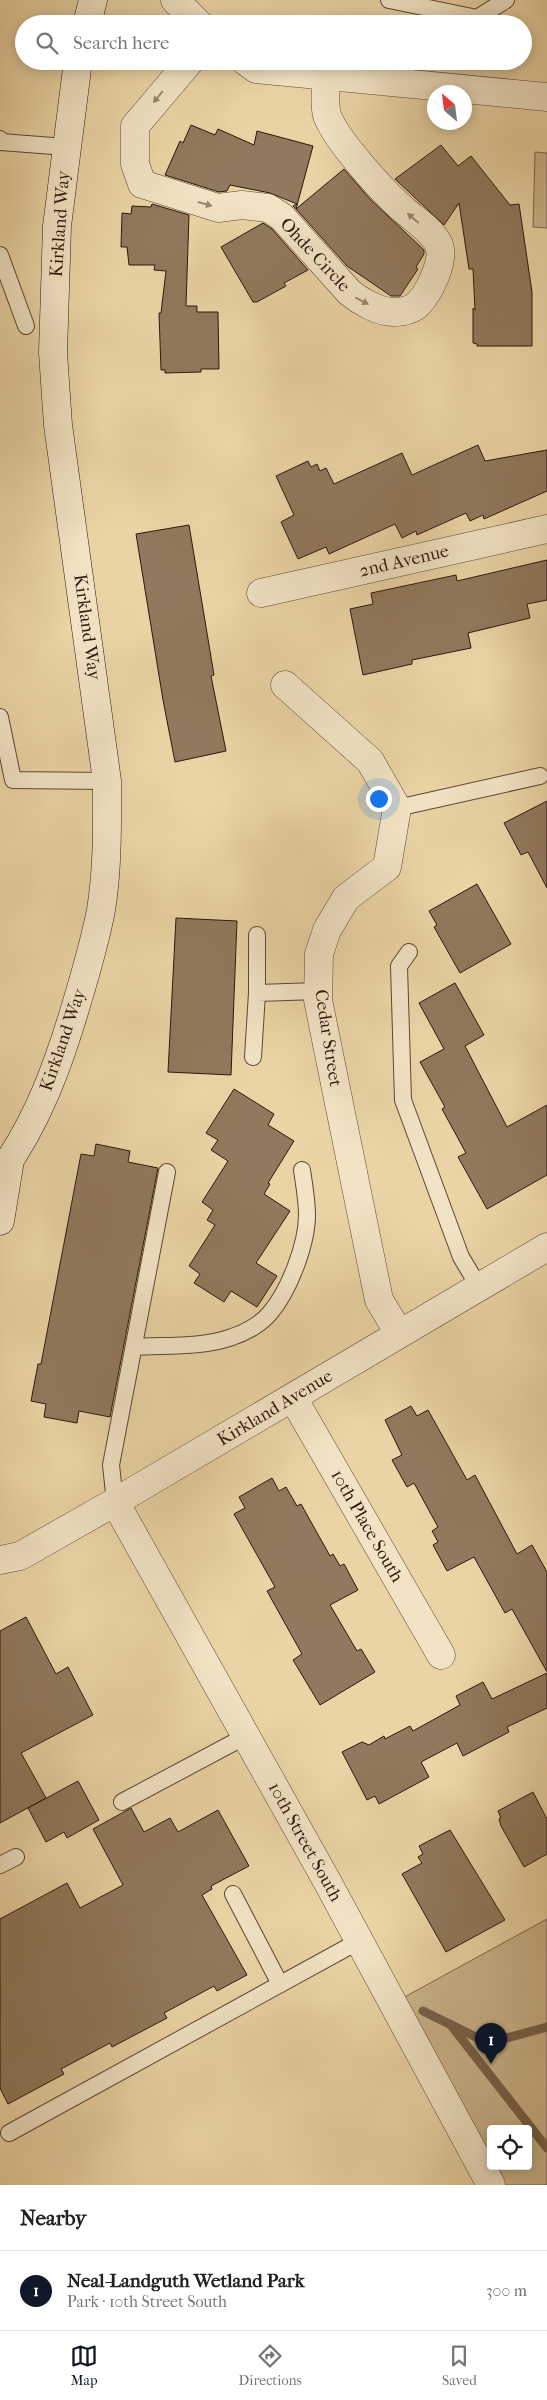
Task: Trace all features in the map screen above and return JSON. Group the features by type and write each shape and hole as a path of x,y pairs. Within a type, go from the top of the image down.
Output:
{"street":[{"path":"89,15 93,0"},
{"path":"175,0 190,15"},
{"name":"Kirkland Way","path":"0,1220 5,1167 48,1090 84,979 101,910 107,840 108,781 58,425 53,353 57,226 77,70"},
{"name":"Ohde Circle","path":"182,70 135,126 135,164 142,184 218,208 242,205 268,208 282,217 293,228 349,292 360,301 390,312 404,312 417,305 430,289 439,266 439,246 430,233 392,200 347,148 327,115 326,77"},
{"path":"265,70 547,97"},
{"name":"2nd Avenue","path":"261,593 547,529"},
{"path":"285,685 370,761 397,808"},
{"name":"Cedar Street","path":"397,808 387,867 346,898 327,930 319,954 318,991 379,1300 399,1333"},
{"name":"Kirkland Avenue","path":"0,1560 20,1556 115,1502 547,1247"},
{"name":"10th Place South","path":"293,1398 441,1655"},
{"name":"10th Street South","path":"115,1502 359,1941 491,2185"}],"lane":[{"path":"389,0 462,15"},
{"path":"482,15 506,0"},
{"path":"0,142 66,147"},
{"path":"0,255 26,326"},
{"path":"0,717 13,780 108,781"},
{"path":"397,808 540,776"},
{"path":"253,1056 257,993 257,935"},
{"path":"409,952 399,966 404,1100 461,1257 479,1287"},
{"path":"257,993 318,991"},
{"path":"134,1347 214,1342 232,1337 251,1328 270,1315 280,1299 302,1251 307,1215 302,1170"},
{"path":"115,1502 111,1465 167,1172"},
{"path":"122,1802 246,1736"},
{"path":"0,1865 16,1857"},
{"path":"233,1894 280,1984"},
{"path":"9,2133 359,1941"}],"shaded area":[{"path":"535,152 547,153 547,228 533,227"},
{"path":"547,1919 547,2185 500,2185 492,2170 532,2170 532,2125 487,2125 487,2161 399,2000"}],"building":[{"path":"191,125 215,135 218,129 254,145 257,131 313,146 296,209 293,206 297,204 270,193 230,185 227,191 219,192 165,175 180,141 183,143"},
{"path":"441,145 458,166 471,156 510,205 519,204 532,292 532,346 477,346 477,344 473,343 473,308 475,310 473,269 469,269 459,203 444,225 395,179"},
{"path":"344,169 370,199 424,250 424,254 416,267 418,269 400,296 391,296 347,266 296,209"},
{"path":"152,204 189,215 186,306 197,306 197,312 218,312 219,369 201,369 201,372 165,373 165,370 161,370 159,313 161,313 166,271 154,270 155,265 129,265 127,247 121,247 122,213 131,214 132,206 151,207"},
{"path":"263,223 272,229 308,270 284,283 286,286 257,302 253,302 221,247"},
{"path":"478,445 485,461 547,450 547,491 484,519 483,515 470,521 466,513 417,535 416,531 402,538 395,524 329,554 326,547 298,559 281,522 294,515 276,476 308,461 311,467 317,464 320,471 326,468 334,484 402,453 412,475"},
{"path":"189,525 214,675 211,676 226,751 175,762 136,534"},
{"path":"547,560 547,600 527,604 530,618 468,633 471,648 412,660 412,664 363,675 350,609 373,604 371,593 456,575 457,581"},
{"path":"547,801 547,888 528,852 521,855 504,823"},
{"path":"477,884 511,944 460,973 434,927 437,925 429,911"},
{"path":"176,918 237,921 231,1075 168,1072"},
{"path":"455,983 484,1035 465,1046 507,1127 547,1105 547,1175 487,1209 458,1157 466,1153 442,1109 445,1107 420,1062 444,1049 419,1003"},
{"path":"234,1089 274,1114 268,1125 294,1141 268,1183 270,1184 264,1194 290,1211 256,1263 277,1276 257,1307 231,1291 224,1302 194,1283 200,1274 189,1266 215,1225 207,1220 213,1210 202,1202 228,1161 211,1150 218,1140 206,1133"},
{"path":"96,1144 130,1151 128,1162 158,1168 110,1417 79,1411 77,1423 44,1417 46,1404 31,1401 38,1364 41,1364 81,1154 94,1156"},
{"path":"411,1406 417,1416 428,1410 467,1480 475,1475 517,1554 532,1545 547,1572 547,1672 512,1609 505,1613 474,1557 447,1571 433,1545 438,1542 432,1531 438,1527 414,1483 407,1487 392,1460 402,1455 385,1420"},
{"path":"272,1478 279,1491 286,1487 297,1506 301,1504 330,1556 333,1554 340,1566 344,1564 358,1590 330,1605 357,1651 361,1649 375,1672 320,1705 293,1660 302,1654 267,1591 275,1587 234,1514 245,1508 239,1497"},
{"path":"26,1617 56,1674 68,1667 93,1715 21,1753 46,1798 0,1823 0,1631"},
{"path":"547,1673 547,1708 507,1727 509,1732 463,1756 457,1743 421,1762 429,1777 379,1804 375,1796 367,1800 342,1752 362,1742 369,1745 384,1736 385,1739 410,1726 413,1731 460,1705 456,1696 483,1682 492,1699"},
{"path":"78,1781 99,1820 67,1838 64,1832 46,1842 28,1808"},
{"path":"533,1792 547,1819 547,1854 524,1867 501,1826 499,1819 501,1818 498,1811"},
{"path":"131,1808 144,1832 170,1818 178,1832 218,1810 249,1866 211,1886 212,1889 202,1895 247,1975 217,1991 214,1986 164,2013 167,2018 112,2047 110,2043 61,2069 64,2074 8,2104 0,2088 0,1919 67,1883 80,1908 123,1885 93,1829"},
{"path":"450,1830 505,1920 446,1952 402,1874 422,1863 418,1857 423,1854 419,1846"}],"waterway":[{"path":"423,2011 488,2043 547,2027"},
{"path":"450,2024 547,2148"}],"place":[{"name":"Neal-Landguth Wetland Park","path":"491,2064"}]}
